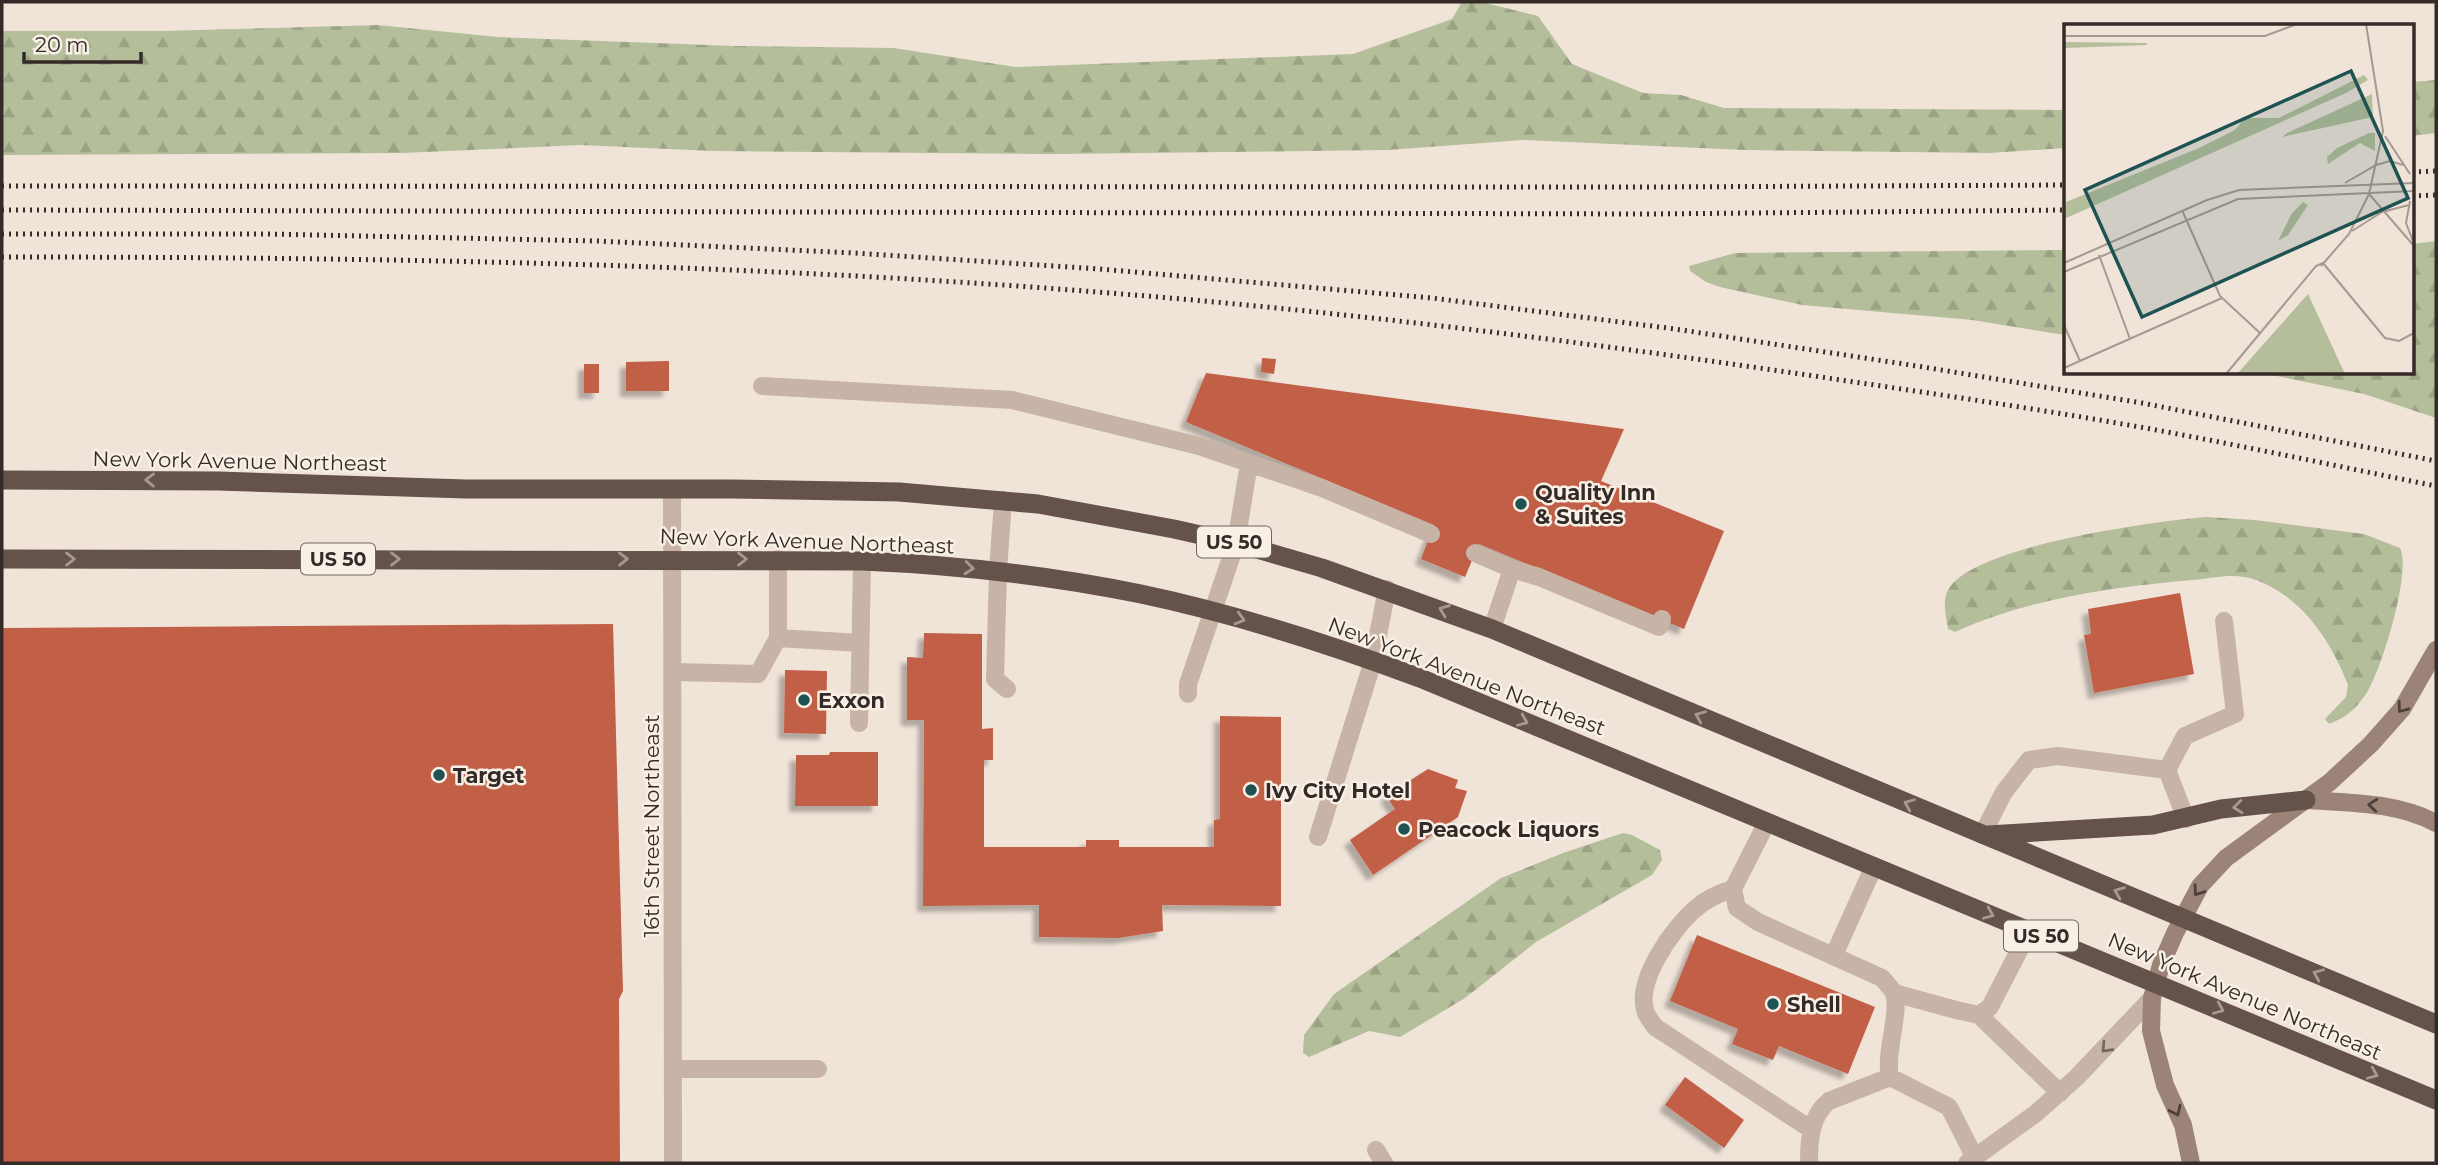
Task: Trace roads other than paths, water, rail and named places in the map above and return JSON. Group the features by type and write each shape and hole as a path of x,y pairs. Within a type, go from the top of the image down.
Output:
{"highway":[{"name":"New York Avenue Northeast","path":"2,480 218,481 466,489 899,492 1003,500 1105,515 1236,543 1387,589 1492,629 2436,1024"},
{"name":"New York Avenue Northeast","path":"2,559 862,561 933,564 998,571 1140,594 1213,611 1318,642 1474,700 2029,931 2154,990 2436,1100"},
{"path":"1982,835 2135,827 2186,819 2221,809 2306,800"}],"main road":[{"path":"2191,1163 2183,1125 2165,1085 2151,1031 2154,990 2182,919 2200,886 2226,858 2306,800 2352,762 2388,725 2415,690 2436,650"},
{"path":"2306,800 2389,807 2409,811 2436,823"}],"street":[{"path":"762,386 1012,400 1199,446 1322,488 1431,534"},
{"path":"1188,694 1188,684 1236,543 1249,463"},
{"name":"16th Street Northeast","path":"672,489 673,1163"},
{"path":"1003,500 995,679 1007,689"},
{"path":"1475,553 1659,627 1662,620"},
{"path":"674,672 758,674 778,638 778,559"},
{"path":"859,723 862,561"},
{"path":"1492,629 1512,569"},
{"path":"1318,836 1373,661 1387,589"},
{"path":"2186,819 2167,770 2185,736 2235,714 2224,621"},
{"path":"778,638 860,643"},
{"path":"1982,835 2004,792 2029,760 2058,756 2167,770"},
{"path":"1767,822 1733,890 1737,908 1882,978 1894,993 1895,1010 1887,1065 1890,1077"},
{"path":"1834,955 1874,866"},
{"path":"1733,890 1717,894 1696,908 1671,934 1653,967 1645,990 1645,1011 1655,1027 1812,1130"},
{"path":"1979,1015 1990,1007 2029,931"},
{"path":"1810,1163 1809,1138 1822,1107 1829,1101 1890,1077 1949,1107 1971,1160 2060,1093 2101,1054 2154,990"},
{"path":"1894,993 1979,1015 2060,1093"},
{"path":"673,1069 818,1069"}],"railway":[{"path":"2414,172 2436,171"},
{"path":"2,186 2064,185"},
{"path":"2414,196 2436,195"},
{"path":"2,210 1648,214 2064,210"},
{"path":"2,234 268,234 597,241 854,253 1100,269 1432,298 1675,329 1917,366 2142,403 2436,461"},
{"path":"2,257 413,260 686,268 960,282 1184,299 1533,337 1707,360 2134,426 2436,486"}],"place":[{"name":"Quality Inn & Suites","path":"1521,504"},
{"name":"Exxon","path":"804,700"},
{"name":"Target","path":"439,775"},
{"name":"Ivy City Hotel","path":"1251,790"},
{"name":"Peacock Liquors","path":"1404,829"},
{"name":"Shell","path":"1773,1004"}]}
